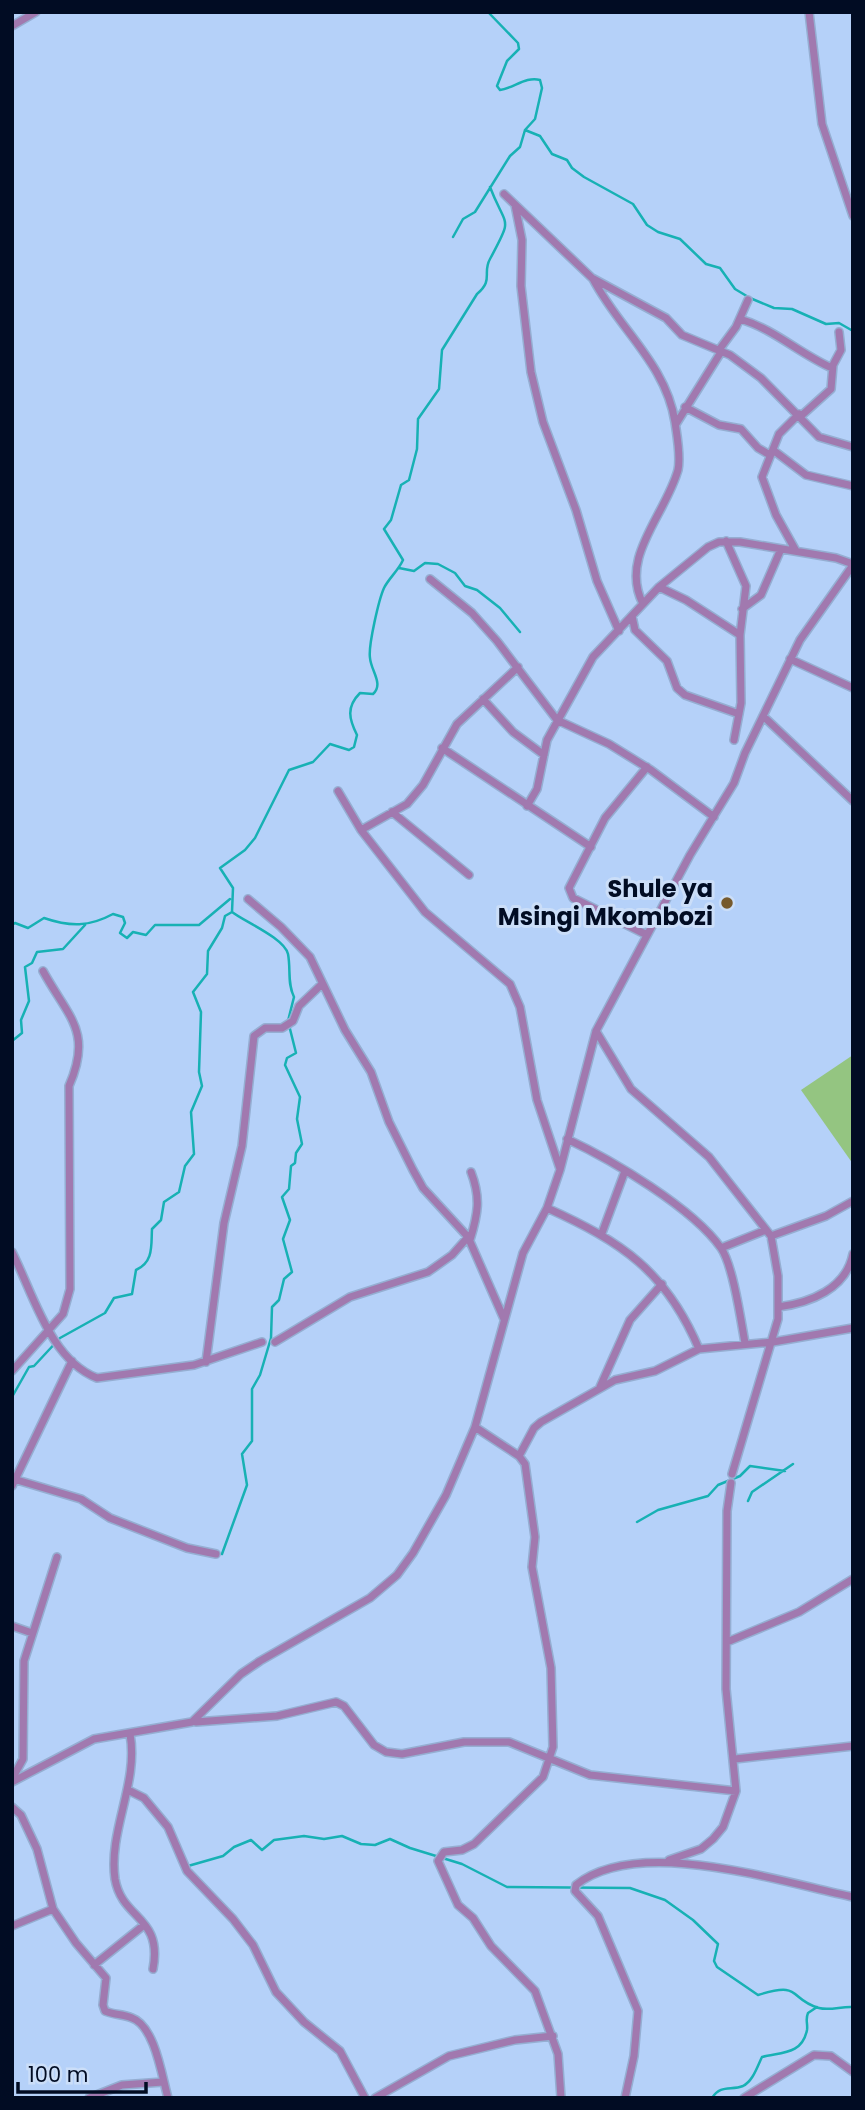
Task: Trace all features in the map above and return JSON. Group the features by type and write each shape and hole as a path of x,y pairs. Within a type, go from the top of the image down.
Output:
{"street":[{"path":"12,26 36,12"},
{"path":"809,12 822,124 853,216"},
{"path":"504,194 592,278 661,375 676,425 678,470 649,537 637,555 635,585 643,604"},
{"path":"514,205 522,240 521,286 531,372 542,422 576,510 597,581 619,631"},
{"path":"592,278 666,318 682,335 720,351 752,370 800,415 819,437 853,447"},
{"path":"676,425 748,300"},
{"path":"740,318 770,330 791,346 832,368"},
{"path":"796,551 776,514 762,477 784,427 829,392 832,368 841,350 839,332"},
{"path":"685,407 719,425 741,429 758,448 806,475 853,486"},
{"path":"726,541 746,583 740,635 742,681 734,740"},
{"path":"192,1722 250,1668 370,1598 397,1575 440,1505 475,1427 523,1253 547,1208 560,1170 596,1031 647,935 734,783 790,659 853,565 836,558 726,541 708,547 659,587 593,657 547,740 537,789 527,806"},
{"path":"742,609 761,595 781,549"},
{"path":"430,579 472,613 518,667 557,720 609,744 647,767 714,817"},
{"path":"659,587 686,600 740,635"},
{"path":"632,616 635,630 667,661 677,688 685,695 739,714"},
{"path":"790,659 853,688"},
{"path":"361,830 376,818 407,804 423,785 457,724 518,667"},
{"path":"483,699 513,732 544,755"},
{"path":"763,716 853,801"},
{"path":"442,748 591,846"},
{"path":"647,767 605,818 569,888 573,898 647,935"},
{"path":"338,790 361,830 425,912 493,968 517,995 537,1100 560,1170"},
{"path":"392,813 470,875"},
{"path":"248,899 310,957 345,1030 371,1072 389,1122 423,1188 469,1238 504,1319"},
{"path":"12,1371 63,1314 70,1289 69,1086 78,1067 81,1046 72,1019 43,971"},
{"path":"206,1362 224,1223 242,1146 254,1036 261,1030 282,1028 293,1021 299,1006 322,984"},
{"path":"596,1031 631,1089 709,1157 769,1233 778,1276 778,1307 773,1342 732,1474"},
{"path":"567,1139 625,1171 699,1224 721,1248 728,1261 745,1343"},
{"path":"602,1233 625,1171"},
{"path":"275,1342 349,1297 428,1272 452,1255 469,1238 478,1215 479,1196 471,1172"},
{"path":"721,1248 826,1216 853,1201"},
{"path":"547,1208 602,1233 649,1268 679,1306 699,1349"},
{"path":"12,1252 50,1328 72,1361 85,1374 97,1378 206,1362 262,1342"},
{"path":"778,1307 809,1301 826,1292 847,1273 853,1254"},
{"path":"600,1387 630,1320 662,1284"},
{"path":"519,1456 534,1428 615,1380 655,1371 699,1349 773,1342 853,1328"},
{"path":"72,1361 44,1413 15,1483 81,1499 110,1518 187,1548 216,1554"},
{"path":"475,1427 519,1456 525,1464 535,1537 532,1567 551,1668 555,1734 551,1759 543,1777 474,1844 462,1850 444,1852 438,1861 458,1905 473,1918 491,1946 535,1991 553,2036 561,2067 561,2098"},
{"path":"666,1861 701,1849 723,1827 736,1791 735,1759 726,1689 727,1511 731,1483"},
{"path":"12,1780 23,1759 24,1661 57,1557"},
{"path":"727,1642 799,1612 853,1579"},
{"path":"12,1626 32,1633"},
{"path":"12,1780 94,1739 192,1722 276,1716 336,1702 344,1706 374,1745 386,1752 401,1754 485,1740 509,1742 590,1775 736,1791"},
{"path":"130,1734 132,1747 128,1790 116,1846 115,1879 121,1896 154,1936 156,1947 153,1969"},
{"path":"735,1759 853,1746"},
{"path":"128,1790 144,1798 168,1827 187,1871 233,1919 253,1945 276,1992 304,2022 340,2051 365,2098"},
{"path":"12,1807 21,1815 37,1849 52,1909 106,1978 103,2005 105,2011 134,2018 143,2027 153,2044 168,2098"},
{"path":"701,1849 701,1866"},
{"path":"625,2098 634,2056 638,2011 597,1916 575,1887 580,1882 628,1862 666,1861 853,1897"},
{"path":"12,1926 52,1909"},
{"path":"94,1965 144,1925"},
{"path":"375,2098 449,2056 515,2039 553,2036"},
{"path":"744,2098 814,2054 831,2056 853,2072"},
{"path":"89,2098 122,2085 163,2082"}],"green space":[{"path":"853,1055 853,1164 801,1090"}],"waterway":[{"path":"453,237 463,219 475,212 510,156 520,147 525,130 535,119 542,88 540,80 535,79 500,90 497,86 507,61 519,49 518,43 488,12"},
{"path":"525,130 540,136 552,154 567,160 572,168 584,177 633,204 647,225 658,232 680,239 706,264 720,268 735,289 774,308 792,309 826,324 839,323 853,331"},
{"path":"222,1554 247,1485 242,1454 252,1441 252,1389 260,1375 271,1338 272,1307 279,1300 284,1279 292,1272 283,1239 290,1220 282,1197 289,1189 291,1166 295,1163 296,1153 302,1144 297,1119 300,1097 285,1065 287,1058 296,1053 288,1021 294,997 288,954 272,936 232,912 233,888 220,868 245,850 255,838 289,770 313,762 330,744 349,750 354,747 357,735 351,718 352,703 360,693 373,694 376,690 377,682 370,652 374,623 384,588 403,560 384,529 391,520 401,485 409,480 417,449 418,419 439,389 442,350 485,285 488,264 505,228 490,187"},
{"path":"399,568 414,571 425,563 438,564 455,573 465,586 477,590 500,608 520,632"},
{"path":"12,925 15,923 28,928 44,918 79,924 113,914 123,917 125,923 120,933 127,938 133,932 146,935 155,925 199,925 230,899"},
{"path":"12,1397 29,1367 34,1366 60,1338 105,1313 114,1298 132,1294 136,1270 149,1258 152,1229 161,1220 164,1202 179,1192 185,1166 194,1154 191,1112 202,1086 199,1072 201,1012 193,992 207,974 208,951 222,928 225,916 232,912"},
{"path":"12,1041 22,1033 21,1020 29,1001 25,967 32,963 37,952 63,949 85,925"},
{"path":"748,1501 752,1492 793,1464"},
{"path":"637,1522 658,1510 708,1496 718,1485 740,1476 750,1466 785,1471"},
{"path":"188,1866 223,1856 234,1847 251,1840 262,1850 274,1840 304,1836 324,1839 342,1836 361,1844 375,1845 390,1839 462,1864 507,1887 630,1888 665,1900 693,1920 718,1944 714,1961 717,1967 758,1995 782,1990 794,1993 819,2008 853,2007"},
{"path":"712,2098 723,2089 746,2084 762,2057 790,2051 801,2044 807,2030 808,2013 817,2007"}],"place":[{"name":"Shule ya Msingi Mkombozi","path":"727,903"}]}
